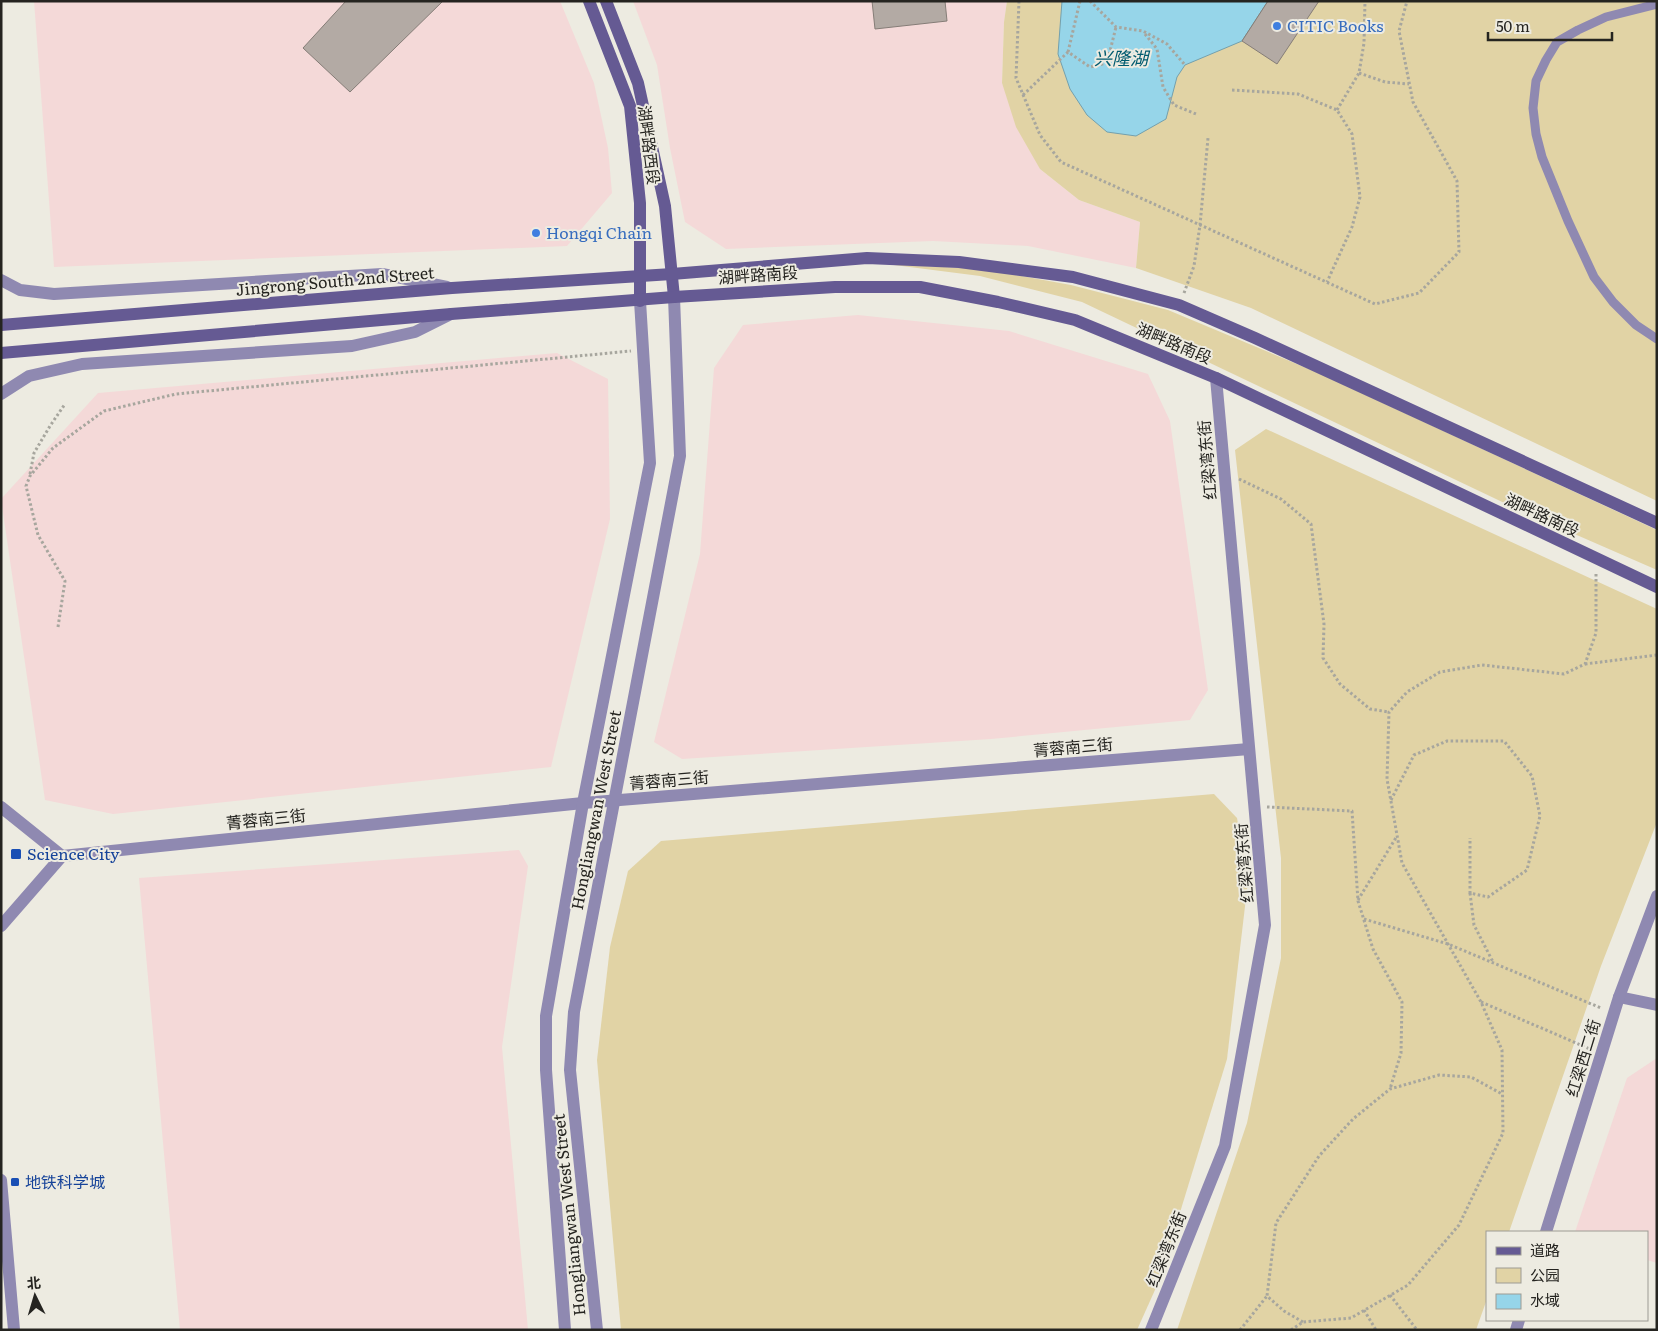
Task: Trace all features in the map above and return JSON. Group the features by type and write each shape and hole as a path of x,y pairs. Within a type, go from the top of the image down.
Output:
{"main road":[{"name":"湖畔路西段","path":"589,1 630,106 640,203 640,301"},
{"name":"湖畔路西段","path":"606,1 638,83 664,206 674,297"},
{"name":"湖畔路南段","path":"672,274 867,258 959,262 1073,277 1180,305 1657,523"},
{"name":"Jingrong South 2nd Street","path":"1,325 452,288 672,274"},
{"name":"湖畔路南段","path":"640,301 674,297 835,287 920,287 998,302 1075,320 1216,378 1657,587"},
{"path":"1,353 451,314 640,301"}],"street":[{"path":"1,280 20,290 54,294 382,274 452,288"},
{"name":"Hongliangwan West Street","path":"597,1330 570,1070 574,1012 680,456 674,297"},
{"name":"Hongliangwan West Street","path":"565,1330 546,1070 546,1016 583,803 650,463 640,301"},
{"path":"1,394 29,376 82,364 352,346 415,332 451,314"},
{"name":"红梁湾东街","path":"1151,1330 1226,1146 1265,924 1216,378"},
{"name":"菁蓉南三街","path":"62,856 615,800 1250,749"},
{"path":"1,807 62,856 1,926"},
{"name":"红梁西二街","path":"1546,1231 1619,997 1657,896"},
{"path":"1619,997 1657,1005"},
{"path":"1,1180 14,1330"}],"lane":[{"path":"1657,4 1606,17 1557,42 1536,81 1533,108 1536,134 1542,157 1568,221 1594,277 1613,302 1636,325 1657,339"}],"path":[{"path":"1019,1 1016,78 1040,135 1061,162 1375,304 1419,293 1459,252 1457,181 1413,102 1399,31 1407,1"},
{"path":"1023,95 1068,52 1080,1"},
{"path":"1090,1 1116,28 1143,32 1167,44 1185,65"},
{"path":"1337,110 1359,73 1364,43 1365,1"},
{"path":"1068,52 1090,67 1108,63 1116,28"},
{"path":"1143,32 1157,49 1163,88 1174,105 1196,114"},
{"path":"1359,73 1386,82 1410,84"},
{"path":"1232,90 1298,94 1337,110 1352,134 1360,196 1352,226 1328,282"},
{"path":"1180,305 1194,266 1200,225 1208,138"},
{"path":"30,476 53,448 104,411 176,394 643,349"},
{"path":"58,628 65,581 38,535 26,486 30,476 34,453 65,404"},
{"path":"1224,473 1281,499 1311,524 1324,624 1323,658 1340,684 1370,710 1390,712"},
{"path":"1585,664 1596,633 1596,559"},
{"path":"1291,1330 1303,1322 1351,1318 1408,1285 1459,1225 1503,1133 1502,1050 1481,1002 1402,862 1387,779 1390,712 1407,692 1440,672 1482,665 1564,674 1585,664 1657,655"},
{"path":"1391,800 1414,755 1447,741 1504,741 1532,776 1540,816 1527,870 1488,897 1470,892"},
{"path":"1255,807 1352,811 1358,901 1373,949 1402,1002 1401,1053 1390,1089"},
{"path":"1358,901 1398,836"},
{"path":"1470,838 1470,892 1474,925 1493,962"},
{"path":"1364,919 1448,944 1614,1013"},
{"path":"1481,1002 1601,1054"},
{"path":"1240,1330 1267,1296 1276,1224 1319,1156 1353,1120 1390,1089 1439,1075 1470,1077 1502,1094"},
{"path":"1390,1295 1417,1330"},
{"path":"1267,1296 1284,1311 1303,1322"},
{"path":"1364,1310 1376,1330"},
{"path":"1369,1330 1373,1325"}],"shaded area":[{"path":"34,1 560,1 594,83 608,148 612,193 567,246 54,267"},
{"path":"633,1 1007,1 1004,22 1002,83 1040,169 1079,200 1140,222 1136,268 1028,246 933,241 726,249 685,222 670,148 657,65"},
{"path":"858,315 1009,331 1148,374 1170,421 1208,690 1190,720 991,739 682,759 654,742 700,554 714,368 743,325"},
{"path":"557,353 608,379 610,519 551,767 113,814 45,800 1,499 98,393"},
{"path":"519,850 528,866 502,1047 528,1330 180,1330 139,878"},
{"path":"1657,1058 1657,1263 1648,1260 1648,1231 1575,1231 1627,1078"}],"green space":[{"path":"1007,1 1657,1 1657,501 1251,308 1136,268 1140,222 1079,200 1040,169 1016,127 1002,83 1004,22"},
{"path":"886,264 982,269 1071,285 1168,310 1316,372 1657,530 1657,570 1517,509 1082,302 980,276"},
{"path":"1266,429 1657,609 1657,822 1601,966 1509,1231 1486,1231 1486,1302 1476,1330 1177,1330 1247,1123 1281,958 1281,858 1235,450"},
{"path":"1214,794 1237,818 1248,881 1227,1059 1159,1281 1137,1330 621,1330 597,1060 610,947 628,871 661,841"}],"water":[{"name":"兴隆湖","path":"1062,1 1268,1 1242,41 1185,65 1177,77 1166,119 1136,136 1107,132 1087,115 1070,89 1058,54"}],"building":[{"path":"346,1 443,1 350,92 303,48"},
{"path":"872,1 945,1 947,21 875,29"},
{"name":"CITIC Books","path":"1268,1 1319,1 1277,64 1242,41"}],"place":[{"name":"CITIC Books","path":"1277,26"},
{"name":"Hongqi Chain","path":"536,233"},
{"name":"Science City","path":"16,854"},
{"name":"地铁科学城","path":"15,1182"}]}
